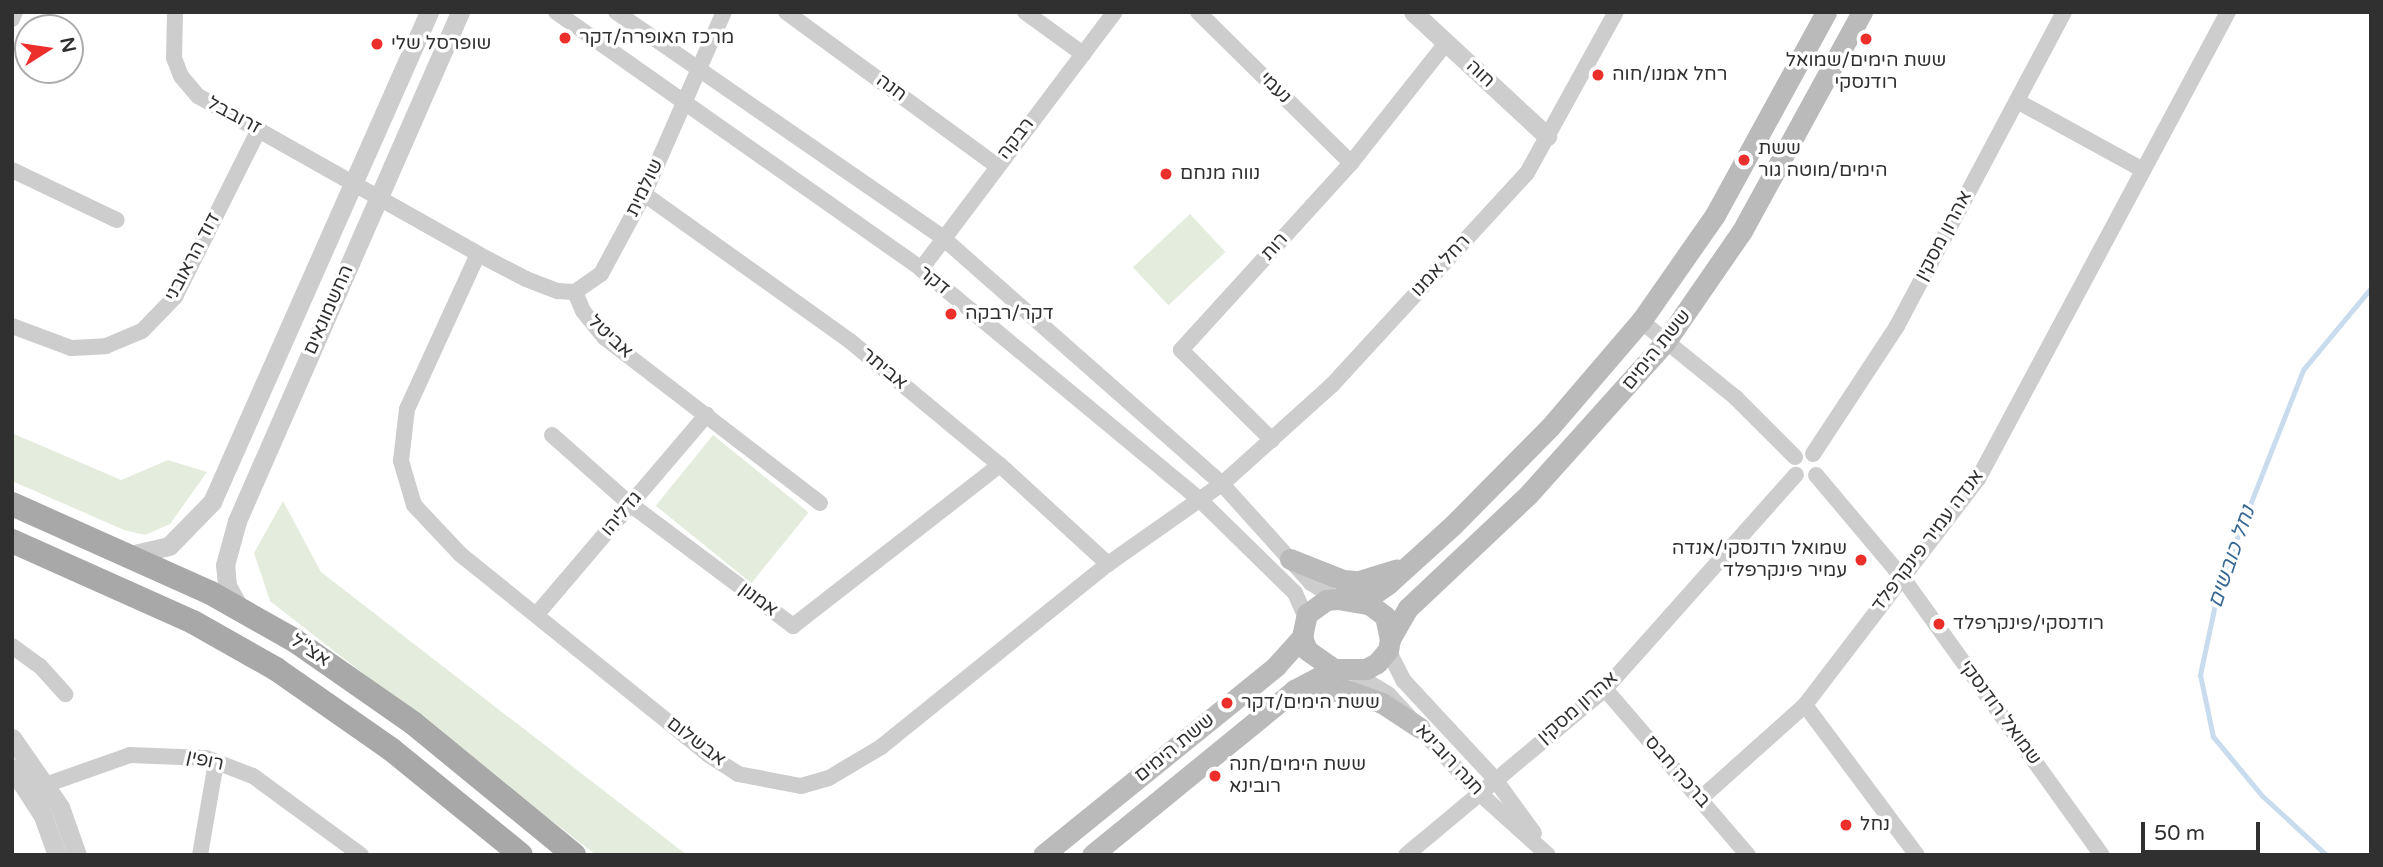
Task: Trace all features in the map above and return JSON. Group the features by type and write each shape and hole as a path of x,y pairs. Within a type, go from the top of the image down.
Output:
{"main road":[{"name":"ששת הימים","path":"1346,599 1371,596 1408,566 1541,436 1641,321 1715,215 1826,12"},
{"name":"ששת הימים","path":"1389,645 1408,608 1528,495 1666,341 1742,231 1862,12"},
{"name":"אצ\"ל","path":"12,504 130,555 241,610 294,640 413,723 574,855"},
{"name":"אצ\"ל","path":"12,541 193,622 276,669 392,750 520,855"},
{"path":"1290,559 1320,573 1359,581 1408,566"},
{"path":"1346,599 1385,617 1389,645 1366,668 1341,669 1313,657 1304,628 1315,606 1346,599"},
{"name":"ששת הימים","path":"1043,855 1276,666 1304,628"},
{"name":"ששת הימים","path":"1091,855 1294,691 1341,669"},
{"path":"1262,717 1296,698 1343,689 1382,703 1420,728"}],"street":[{"path":"12,19 15,12"},
{"name":"זרובבל","path":"174,12 171,37 181,76 198,96 352,179"},
{"name":"החשמונאים","path":"130,555 169,546 212,502 352,179 429,12"},
{"name":"החשמונאים","path":"241,610 227,586 225,565 237,521 460,12"},
{"name":"דקר","path":"556,12 683,104 921,269 1200,500 1295,593 1304,628"},
{"name":"דקר","path":"616,12 697,72 943,238 1222,484 1311,583 1346,599"},
{"name":"שולמית","path":"575,292 601,274 644,194 724,12"},
{"name":"חנה","path":"786,12 996,165"},
{"path":"1025,12 1083,54"},
{"name":"רבקה","path":"921,269 996,165 1115,12"},
{"name":"נעמי","path":"1198,12 1351,163"},
{"name":"חוה","path":"1413,12 1547,136"},
{"name":"רחל אמנו","path":"1222,484 1332,385 1527,173 1616,12"},
{"name":"אהרון מסקין","path":"1813,454 1897,326 2064,12"},
{"name":"אנדה עמיר פינקרפלד","path":"1700,799 1805,705 1978,479 2141,169 2228,12"},
{"name":"רות","path":"1272,440 1181,350 1351,163 1446,43"},
{"path":"2017,102 2141,169"},
{"name":"דוד הראובני","path":"12,326 51,343 92,348 119,342 148,326 175,297 259,129"},
{"path":"12,170 117,220"},
{"path":"352,179 478,254 537,283 575,292"},
{"name":"אביתר","path":"644,194 850,341 1000,465 1108,564"},
{"name":"אבשלום","path":"478,254 407,408 401,461 414,505 429,524 537,614 709,755 738,774 801,786 829,778 881,747 1108,564 1222,484"},
{"name":"אביטל","path":"575,292 583,311 605,338 820,503"},
{"path":"1641,321 1735,397 1795,457 1796,475 1803,479 1816,475 1820,464 1813,454 1795,457"},
{"name":"גדליהו","path":"537,614 707,414"},
{"name":"אמנון","path":"552,435 630,504 793,626 1000,465"},
{"name":"אהרון מסקין","path":"1406,855 1494,778 1605,689 1796,475"},
{"name":"שמואל רודנסקי","path":"1816,475 1902,577 2102,855"},
{"name":"חנה רובינא","path":"1389,645 1403,680 1494,778 1549,855"},
{"path":"12,646 65,694"},
{"name":"חנה רובינא","path":"1341,669 1388,694 1478,792 1549,855"},
{"name":"ברכה חבס","path":"1605,689 1748,855"},
{"path":"1805,705 1917,855"},
{"path":"12,738 77,855"},
{"name":"רופין","path":"38,788 130,755 179,754 216,762 274,789 361,855"},
{"path":"200,855 216,762"},
{"path":"12,768 38,788 57,855"}],"green space":[{"path":"1190,214 1225,252 1168,305 1133,267"},
{"path":"12,433 121,480 168,460 207,472 170,524 145,535 124,530 12,481"},
{"path":"713,435 809,512 751,583 656,506"},
{"path":"283,501 321,572 687,855 596,855 270,601 254,553"}],"waterway":[{"name":"נחל כובשים","path":"2326,855 2262,796 2213,737 2200,675 2220,581 2303,370 2371,288"}],"place":[{"name":"מרכז האופרה/דקר","path":"565,38"},
{"name":"ששת הימים/שמואל רודנסקי","path":"1866,39"},
{"name":"שופרסל שלי","path":"377,44"},
{"name":"רחל אמנו/חוה","path":"1598,75"},
{"name":"ששת הימים/מוטה גור","path":"1744,160"},
{"name":"נווה מנחם","path":"1166,174"},
{"name":"דקר/רבקה","path":"951,314"},
{"name":"שמואל רודנסקי/אנדה עמיר פינקרפלד","path":"1861,560"},
{"name":"רודנסקי/פינקרפלד","path":"1939,624"},
{"name":"ששת הימים/דקר","path":"1227,703"},
{"name":"ששת הימים/חנה רובינא","path":"1215,776"},
{"name":"נחל","path":"1846,825"}]}
